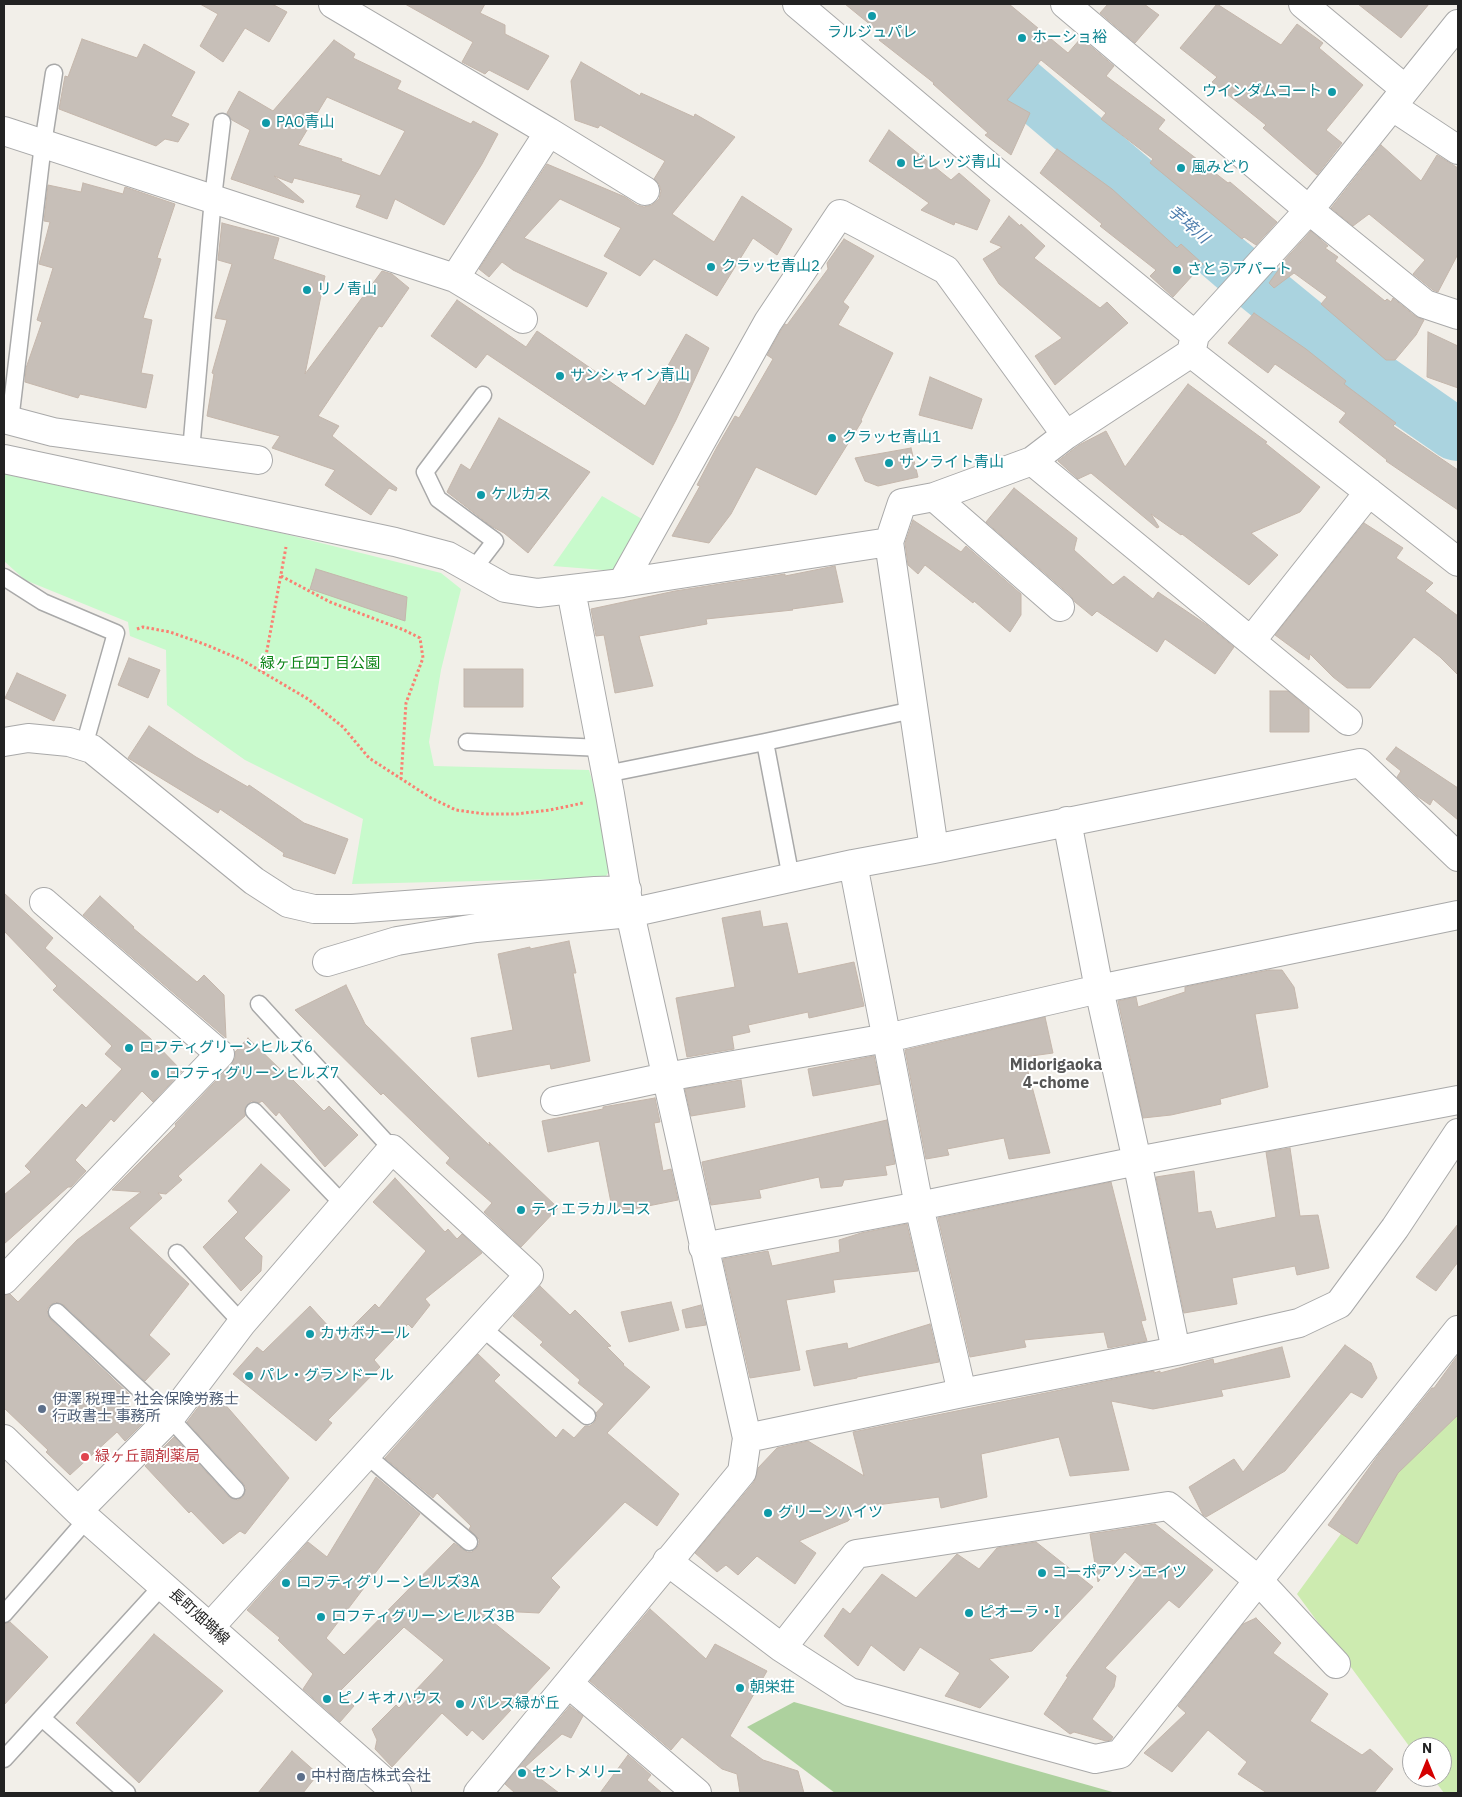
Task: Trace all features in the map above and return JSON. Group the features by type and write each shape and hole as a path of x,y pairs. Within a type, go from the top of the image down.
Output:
{"street":[{"path":"333,4 645,190"},
{"path":"796,4 997,173 1193,344 1369,492 1458,562"},
{"path":"1065,4 1309,210 1425,304 1458,315"},
{"path":"1303,4 1399,98 1458,150"},
{"path":"934,849 889,542 902,503 934,497 1032,461 1193,344 1238,289 1309,210 1458,24"},
{"path":"4,131 455,278 523,319"},
{"path":"455,278 549,132"},
{"path":"622,583 768,322 840,214 946,270 1066,435"},
{"path":"7,420 53,432 258,460"},
{"path":"4,460 395,542 448,556 505,588 538,593 622,583 889,542"},
{"path":"1032,461 1348,722"},
{"path":"1251,641 1369,492"},
{"path":"934,497 1060,607"},
{"path":"478,1793 742,1472 747,1438 628,901 606,772 571,590"},
{"path":"4,742 28,738 69,742 92,749 254,881 288,903 314,909 352,909 586,891 628,901"},
{"path":"327,962 406,940 628,901 791,878 1360,763 1458,857"},
{"path":"1067,821 1099,989 1176,1351"},
{"path":"853,864 919,1206 962,1392"},
{"path":"4,1280 220,1054 44,902"},
{"path":"555,1101 666,1077 886,1038 1099,989 1458,915"},
{"path":"703,1246 919,1206 1137,1161 1458,1100"},
{"path":"747,1438 962,1392 1176,1351 1299,1323 1339,1304 1395,1228 1458,1133"},
{"path":"83,1515 170,1418 242,1323 392,1149 529,1274 210,1626"},
{"path":"668,1561 782,1648 850,1692 1095,1759 1120,1754 1458,1330"},
{"name":"長町畑塒線","path":"4,1439 83,1515 397,1793"},
{"path":"782,1648 856,1554 1168,1506 1258,1580 1336,1664"},
{"path":"569,1684 697,1793"}],"lane":[{"path":"7,420 54,72"},
{"path":"191,451 213,198 222,122"},
{"path":"472,571 495,541 438,499 425,472 483,394"},
{"path":"4,577 43,602 116,633 84,746"},
{"path":"467,742 606,772 765,742 913,710"},
{"path":"765,742 791,878"},
{"path":"259,1004 392,1149"},
{"path":"254,1111 344,1205"},
{"path":"176,1253 242,1323"},
{"path":"57,1312 170,1418 236,1490"},
{"path":"481,1327 587,1416"},
{"path":"365,1454 468,1542"},
{"path":"4,1614 83,1515"},
{"path":"4,1759 163,1585"},
{"path":"42,1718 128,1793"}],"path":[{"path":"263,672 291,520"},
{"path":"281,576 330,602 420,638 423,658 406,703 401,780"},
{"path":"116,633 143,627 170,632 242,660 308,699 343,727 369,758 431,798 456,810 485,814 516,814 581,804 606,772"}],"green space":[{"name":"緑ヶ丘四丁目公園","path":"4,474 281,533 441,573 461,589 441,670 429,742 434,766 589,770 604,822 613,864 605,878 352,884 363,819 245,760 167,705 166,650 130,636 128,622 25,580 4,561"},
{"path":"602,496 642,519 616,571 553,566"},
{"path":"1458,1401 1458,1793 1444,1793 1440,1787 1452,1787 1452,1737 1402,1737 1297,1594 1408,1442"},
{"path":"794,1702 1116,1793 835,1793 747,1727"}],"building":[{"path":"200,4 272,4 287,12 269,42 245,28 223,62 200,46 218,14"},
{"path":"405,4 485,4 480,13 505,25 505,34 549,56 528,90 489,70 485,74 462,62 473,42"},
{"path":"845,4 1009,4 1068,53 1081,38 1114,66 1106,76 1165,120 1158,129 1228,183 1230,182 1277,222 1256,245 1244,237 1242,239 1150,163 1153,159 1101,119 1106,113 1041,60 1007,100 1030,113 1011,155 985,135 988,133 934,83 879,40 883,35"},
{"path":"1108,4 1144,4 1159,15 1135,43 1100,13"},
{"path":"1217,4 1281,45 1297,24 1323,43 1319,48 1363,85 1326,130 1342,143 1317,175 1263,128 1266,125 1212,82 1217,77 1180,48"},
{"path":"1358,4 1429,4 1401,38"},
{"path":"82,39 137,58 144,44 195,72 171,116 189,124 178,142 165,139 156,146 59,109 65,76 68,77"},
{"path":"334,40 355,54 353,58 401,81 397,89 471,124 473,121 498,134 482,164 444,225 395,199 387,219 356,207 361,195 294,178 292,183 274,176 304,201 303,203 231,179 250,130 232,120 227,113 239,91 273,111","holes":["327,97 405,131 380,176 341,161 342,159 298,145"]},
{"path":"581,62 640,96 641,93 694,117 695,114 735,137 672,214 714,242 742,196 792,229 777,255 753,238 717,296 654,259 640,276 604,256 621,228 560,199 524,238 607,273 587,307 513,270 502,262 489,277 479,269 547,164 625,197 637,205 644,207 652,205 659,199 661,191 659,184 654,179 665,161 600,125 598,128 575,120 571,81"},
{"path":"889,130 951,180 959,173 990,200 977,230 955,222 954,225 921,210 929,203 869,161"},
{"path":"1381,145 1421,181 1437,155 1458,168 1458,254 1438,292 1413,274 1425,260 1369,214 1353,226 1331,208"},
{"path":"1057,149 1112,189 1177,248 1181,244 1203,264 1173,297 1150,276 1156,270 1100,226 1102,224 1040,173"},
{"path":"83,183 123,194 125,187 175,204 157,258 161,259 143,318 152,320 141,373 153,375 146,408 80,394 78,398 25,382 26,368 42,322 37,320 53,268 39,264 50,222 44,221 48,185 81,192"},
{"path":"1009,216 1020,226 1021,224 1045,246 1034,258 1100,308 1107,302 1128,323 1055,385 1035,356 1062,338 999,284 983,259 1002,247 990,242"},
{"path":"222,223 279,238 273,259 325,276 305,374 382,271 392,274 409,288 382,327 379,326 318,416 339,426 332,436 397,488 396,491 389,488 371,515 325,485 335,470 272,448 280,436 207,416 214,374 212,373 227,320 215,318 232,264 218,260"},
{"path":"1311,231 1328,246 1325,248 1338,257 1335,261 1385,301 1387,299 1391,302 1393,298 1415,316 1424,320 1416,335 1395,360 1386,360 1321,304 1327,297 1294,273 1274,288 1269,283 1281,264"},
{"path":"844,239 874,256 843,302 849,307 838,325 893,353 862,421 816,495 756,467 731,514 709,543 672,536 700,486 697,485 717,447 735,416 739,418 773,359 767,355 781,330 785,324 787,325 828,269 827,263"},
{"path":"457,300 526,347 537,331 645,406 686,334 709,348 653,465 487,354 476,368 431,336"},
{"path":"1254,313 1306,349 1346,381 1344,384 1396,423 1393,426 1458,470 1458,510 1386,461 1339,422 1346,413 1275,364 1268,373 1228,343"},
{"path":"1428,332 1458,346 1458,388 1427,377"},
{"path":"930,377 982,399 972,429 919,415"},
{"path":"1188,384 1267,442 1265,443 1320,487 1300,512 1251,533 1278,555 1249,585 1182,534 1151,514 1159,527 1157,528 1091,473 1078,479 1058,461 1079,445 1106,431 1125,467"},
{"path":"499,418 590,472 528,553 504,533 491,526 447,492 461,464 470,470"},
{"name":"サンライト青山","path":"911,448 918,477 878,486 865,481 855,458"},
{"path":"1014,488 1077,538 1074,550 1113,585 1124,576 1153,599 1158,592 1207,625 1234,647 1215,674 1165,639 1157,652 1097,611 1092,616 986,522"},
{"path":"913,520 961,552 966,546 1021,594 1021,615 1010,632 974,601 973,603 925,565 918,574 908,565 905,543"},
{"path":"1364,523 1403,548 1396,558 1433,583 1425,591 1458,616 1458,675 1440,657 1414,637 1370,688 1347,688 1310,654 1309,660 1275,635"},
{"path":"835,566 843,602 793,610 706,619 707,624 639,636 653,686 615,693 604,635 596,636 591,609 675,591 785,574 785,576"},
{"path":"316,569 407,597 405,621 310,589"},
{"path":"129,658 160,670 148,698 118,685"},
{"path":"464,669 523,669 523,707 464,707"},
{"path":"17,673 66,695 54,721 5,698"},
{"path":"1270,691 1288,691 1309,709 1309,732 1270,732"},
{"path":"149,726 196,757 248,787 249,785 304,823 348,839 335,874 283,856 284,853 220,809 218,813 128,758"},
{"path":"1396,747 1458,788 1458,820 1433,799 1430,805 1417,796 1397,777 1401,771 1386,759"},
{"path":"4,893 53,938 45,948 151,1039 182,1071 153,1102 142,1091 114,1122 111,1119 75,1160 86,1171 71,1187 68,1187 4,1244 4,1195 31,1172 25,1166 82,1104 86,1108 122,1069 105,1054 112,1046 53,990 57,986 4,931"},
{"path":"100,896 133,928 197,982 204,975 224,995 226,1038 83,915"},
{"path":"760,911 763,927 787,923 798,974 854,962 864,1006 809,1018 808,1012 748,1025 750,1032 732,1036 734,1049 687,1057 676,998 735,987 722,918"},
{"path":"569,941 576,973 573,973 590,1061 551,1069 550,1064 478,1077 471,1038 513,1030 498,954"},
{"path":"1269,970 1282,970 1294,987 1298,1008 1255,1014 1268,1087 1220,1099 1221,1104 1171,1115 1143,1118 1118,1001 1136,997 1138,1007 1185,992 1185,987"},
{"path":"346,985 365,1024 490,1146 489,1142 558,1208 521,1247 484,1212 492,1203 446,1163 450,1158 383,1093 381,1095 295,1010"},
{"path":"1045,1017 1053,1053 1024,1057 1050,1153 1009,1159 1004,1138 947,1149 949,1155 926,1159 905,1050"},
{"path":"248,1038 324,1111 329,1106 358,1135 325,1167 279,1112 276,1116 262,1101 259,1103 251,1101 245,1108 245,1116 178,1176 182,1180 166,1194 158,1193 162,1198 129,1228 189,1284 149,1335 170,1354 145,1381 64,1305 55,1302 49,1306 47,1310 50,1319 131,1396 125,1402 145,1421 125,1441 117,1432 70,1475 46,1452 48,1450 4,1408 4,1295 10,1294 18,1302 77,1240 141,1192 112,1190 176,1126 175,1124 231,1065 235,1058 235,1052"},
{"path":"874,1056 880,1084 813,1096 808,1069"},
{"path":"741,1080 745,1107 691,1116 685,1089"},
{"path":"655,1098 660,1122 654,1123 663,1171 671,1169 678,1200 613,1213 599,1141 548,1152 542,1121 603,1109 603,1107"},
{"path":"887,1120 895,1164 885,1166 887,1175 844,1180 842,1186 821,1188 819,1177 759,1190 761,1198 711,1205 702,1162"},
{"path":"1290,1148 1300,1216 1318,1215 1329,1268 1297,1275 1295,1266 1232,1278 1237,1304 1184,1313 1156,1177 1194,1171 1198,1213 1211,1211 1216,1229 1276,1217 1266,1152"},
{"path":"261,1164 290,1190 244,1238 262,1256 261,1271 241,1291 203,1247 238,1212 228,1201"},
{"path":"395,1178 445,1232 448,1229 457,1239 462,1234 482,1253 425,1299 430,1305 412,1328 408,1324 374,1360 380,1367 328,1420 332,1423 316,1441 233,1374 257,1347 263,1352 310,1306 340,1339 375,1304 379,1308 426,1251 373,1202"},
{"path":"1111,1182 1146,1320 1141,1321 1147,1341 1108,1348 1104,1332 1024,1340 1026,1347 970,1357 938,1218"},
{"path":"907,1224 918,1271 833,1280 835,1292 786,1300 800,1370 750,1378 723,1259 768,1251 772,1266 840,1252 839,1240 861,1233"},
{"path":"1458,1224 1458,1262 1436,1291 1416,1277"},
{"path":"540,1286 570,1315 575,1310 611,1346 607,1347 623,1365 650,1387 607,1433 679,1494 657,1526 625,1502 551,1578 560,1587 539,1613 478,1610 550,1668 483,1740 472,1730 467,1736 442,1713 392,1767 375,1749 377,1740 372,1729 396,1705 399,1708 444,1660 404,1627 338,1693 354,1706 340,1722 303,1689 313,1674 278,1640 280,1638 247,1610 308,1542 327,1557 376,1477 420,1514 326,1638 344,1655 454,1543 467,1552 472,1552 476,1549 479,1539 469,1529 471,1526 437,1493 433,1498 385,1458 478,1354 500,1375 494,1381 556,1438 563,1429 574,1438 585,1426 590,1426 594,1423 597,1418 596,1413 604,1404 578,1383 580,1380 540,1345 543,1342 513,1316"},
{"path":"671,1302 679,1330 629,1342 621,1312"},
{"path":"701,1305 706,1325 686,1328 682,1310"},
{"path":"930,1324 939,1362 814,1386 806,1351 847,1343 848,1349"},
{"path":"1345,1345 1371,1363 1377,1378 1362,1398 1351,1392 1285,1471 1206,1517 1203,1515 1189,1487 1234,1459 1243,1472"},
{"path":"1282,1347 1290,1377 1221,1390 1223,1396 1153,1409 1111,1401 1129,1470 1070,1476 1059,1437 981,1454 987,1497 941,1508 939,1497 861,1507 848,1521 799,1541 816,1553 795,1584 757,1556 738,1575 726,1565 717,1572 695,1553 754,1482 758,1468 777,1448 808,1441 864,1476 853,1432 1154,1371 1154,1373 1160,1371 1160,1373 1213,1359 1214,1364"},
{"path":"1458,1355 1458,1415 1398,1473 1357,1544 1328,1525 1379,1454 1432,1388 1434,1388"},
{"path":"209,1393 213,1397 216,1394 289,1478 245,1534 240,1531 223,1544 191,1511 189,1513 145,1466 174,1437 229,1497 238,1500 243,1497 246,1488 243,1483 187,1422"},
{"path":"1155,1524 1213,1570 1179,1608 1169,1600 1105,1668 1116,1676 1114,1687 1092,1719 1113,1737 1111,1740 1106,1741 1074,1732 1070,1734 1044,1714 1068,1677 1066,1676 1144,1568 1125,1552 1098,1582 1090,1534"},
{"path":"1036,1542 1093,1587 1032,1651 989,1659 1009,1677 980,1708 945,1696 960,1673 920,1647 904,1671 871,1645 858,1666 824,1636 843,1608 850,1614 882,1574 916,1598 957,1554 979,1569 997,1548"},
{"path":"650,1609 706,1659 715,1644 767,1671 730,1736 763,1760 798,1771 804,1793 740,1793 737,1774 722,1769 682,1737 671,1750 590,1681"},
{"path":"1256,1618 1281,1643 1273,1653 1328,1694 1310,1721 1362,1755 1370,1749 1393,1769 1374,1793 1267,1793 1238,1774 1247,1762 1208,1730 1172,1772 1144,1753 1186,1713 1178,1706 1243,1624"},
{"path":"10,1622 48,1657 4,1705 4,1624"},
{"path":"154,1634 223,1691 139,1783 76,1723"},
{"path":"570,1706 583,1716 571,1738 562,1734 525,1767 559,1793 515,1793 505,1784"},
{"path":"292,1751 318,1774 303,1793 258,1793"},
{"path":"628,1755 651,1775 647,1780 662,1793 600,1793"}],"waterway":[{"name":"芋埣川","path":"927,4 1231,264 1346,358 1458,434"}],"place":[{"name":"ラルジュパレ","path":"872,16"},
{"name":"ホーショ裕","path":"1022,38"},
{"name":"ウインダムコート","path":"1332,92"},
{"name":"PAO青山","path":"266,123"},
{"name":"ビレッジ青山","path":"901,163"},
{"name":"風みどり","path":"1181,168"},
{"name":"クラッセ青山2","path":"711,267"},
{"name":"さとうアパート","path":"1177,270"},
{"name":"リノ青山","path":"307,290"},
{"name":"サンシャイン青山","path":"560,376"},
{"name":"クラッセ青山1","path":"832,438"},
{"name":"サンライト青山","path":"889,463"},
{"name":"ケルカス","path":"481,495"},
{"name":"ロフティグリーンヒルズ6","path":"129,1048"},
{"name":"ロフティグリーンヒルズ7","path":"155,1074"},
{"name":"ティエラカルコス","path":"521,1210"},
{"name":"カサボナール","path":"310,1334"},
{"name":"パレ・グランドール","path":"249,1376"},
{"name":"伊澤 税理士 社会保険労務士 行政書士 事務所","path":"42,1409"},
{"name":"緑ヶ丘調剤薬局","path":"85,1457"},
{"name":"グリーンハイツ","path":"768,1513"},
{"name":"コーポアソシエイツ","path":"1042,1573"},
{"name":"ロフティグリーンヒルズ3A","path":"286,1583"},
{"name":"ピオーラ・I","path":"969,1613"},
{"name":"ロフティグリーンヒルズ3B","path":"321,1617"},
{"name":"朝栄荘","path":"740,1688"},
{"name":"ピノキオハウス","path":"327,1699"},
{"name":"パレス緑が丘","path":"460,1704"},
{"name":"セントメリー","path":"522,1773"},
{"name":"中村商店株式会社","path":"301,1777"}],"district":[{"name":"Midorigaoka 4-chome","path":"1056,1074"}]}
